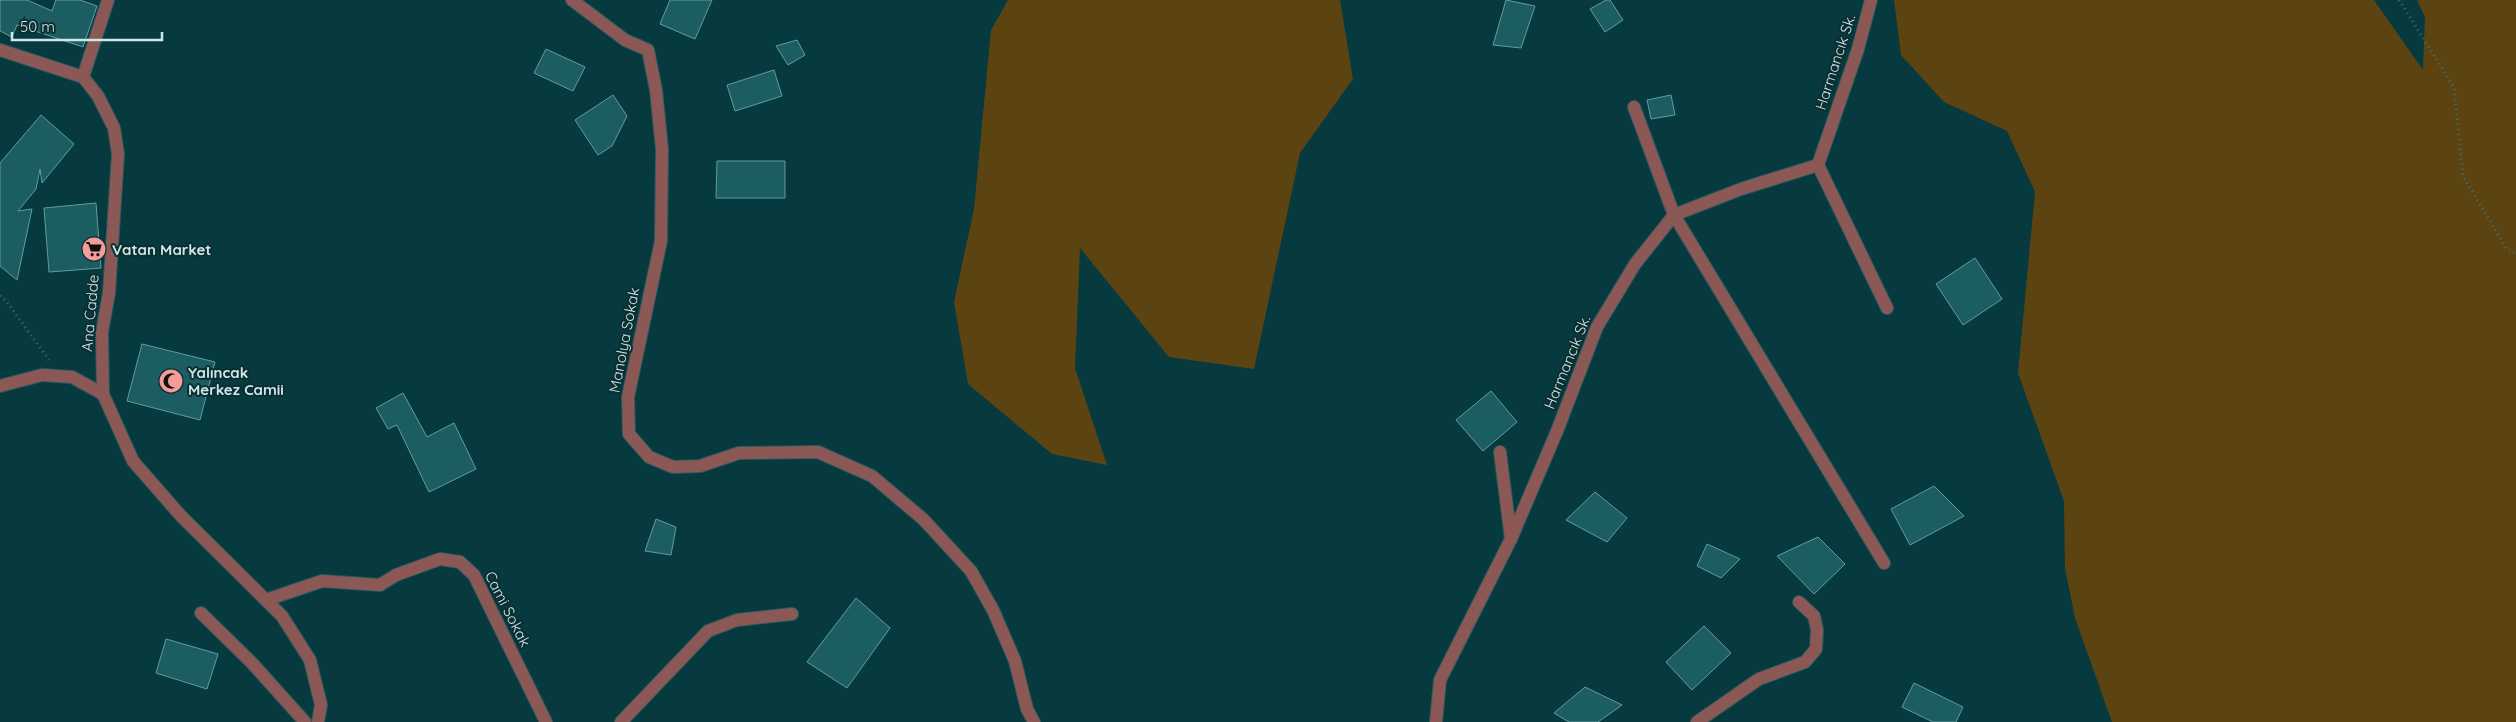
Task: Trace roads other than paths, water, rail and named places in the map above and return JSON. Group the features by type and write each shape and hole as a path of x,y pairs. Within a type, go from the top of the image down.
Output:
{"street":[{"path":"0,50 82,77 108,0"},
{"name":"Manolya Sokak","path":"572,0 625,40 648,50 656,90 662,149 661,241 628,397 629,434 649,457 673,467 700,466 739,453 818,452 872,476 923,519 971,571 993,610 1015,661 1027,709 1034,722"},
{"name":"Harmancık Sk.","path":"1818,164 1858,49 1871,0"},
{"name":"Ana Cadde","path":"82,77 98,96 114,128 118,154 109,293 102,332 103,394 133,461 181,516 282,616 310,660 321,706 318,722"},
{"path":"1634,107 1674,215 1884,563"},
{"path":"1674,215 1741,189 1818,164 1887,308"},
{"name":"Harmancık Sk.","path":"1436,722 1440,680 1511,539 1557,431 1596,327 1635,264 1674,215"},
{"path":"0,386 42,375 72,377 103,394"},
{"path":"1500,452 1511,539"},
{"name":"Cami Sokak","path":"266,600 322,581 380,585 396,576 440,558 460,562 474,575 546,722"},
{"path":"1697,722 1759,679 1805,662 1816,649 1817,630 1814,616 1799,602"},
{"path":"201,613 252,663 305,722"},
{"path":"621,722 708,630 737,620 792,614"}],"place":[{"name":"Vatan Market","path":"94,249"},
{"name":"Yalıncak Merkez Camii","path":"171,381"}]}
